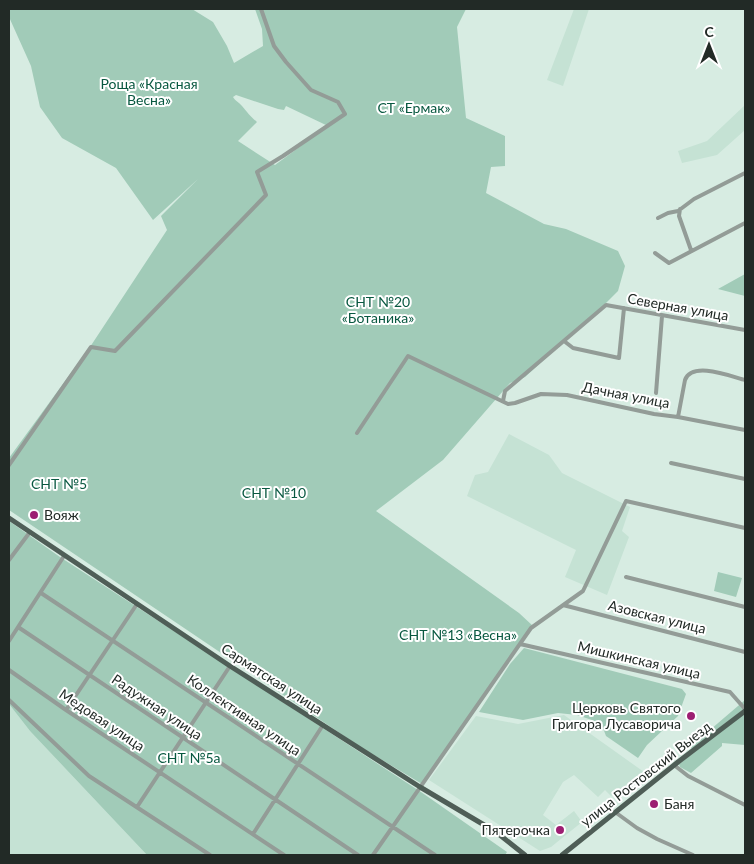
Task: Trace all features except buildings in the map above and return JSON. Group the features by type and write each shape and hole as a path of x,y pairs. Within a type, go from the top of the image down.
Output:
{"main road":[{"name":"Сарматская улица","path":"9,518 323,726 420,788 480,821 524,855"},
{"name":"улица Ростовский Выезд","path":"562,855 745,710"}],"street":[{"path":"9,464 91,347 114,351 266,195 257,172 345,114 338,102 311,90 286,62 274,46 260,9"},
{"path":"658,218 678,211 694,199 745,173"},
{"path":"680,209 679,216 691,250"},
{"path":"655,253 668,263 745,223"},
{"name":"Северная улица","path":"564,341 606,305 745,330"},
{"path":"357,433 408,356 503,401 505,391 564,341 573,348 619,358 624,308"},
{"path":"656,393 662,316"},
{"path":"678,417 685,380 691,372 704,370 745,380"},
{"name":"Дачная улица","path":"503,401 508,404 541,394 567,395 654,414 745,430"},
{"path":"671,463 745,479"},
{"path":"373,855 531,628 584,590 626,501 745,528"},
{"path":"9,560 30,532"},
{"path":"9,641 64,556"},
{"path":"626,577 745,607"},
{"name":"Коллективная улица","path":"41,593 435,855"},
{"path":"66,710 137,604"},
{"name":"Азовская улица","path":"563,605 745,652"},
{"name":"Радужная улица","path":"18,627 358,855"},
{"name":"Мишкинская улица","path":"520,644 730,692 745,710"},
{"path":"137,807 230,666"},
{"name":"Медовая улица","path":"9,670 284,855"},
{"path":"9,700 89,776 210,855"},
{"path":"253,834 323,726"},
{"path":"674,765 688,776 745,805"},
{"path":"615,812 657,839 693,855"}],"shaded area":[{"path":"574,9 589,9 563,86 547,80"},
{"path":"745,105 745,130 717,155 682,163 678,151 707,141"},
{"path":"509,434 549,455 562,473 630,507 622,531 629,537 607,595 565,577 576,550 467,496 475,475 488,472"},
{"path":"9,704 30,731 147,855 9,855"},
{"path":"564,715 644,772 611,796 605,790 598,797 574,775 563,782 543,815 556,825 574,811 582,822 551,847 540,851 429,780 476,716 518,724"}],"green space":[{"path":"9,9 192,9 213,22 227,46 234,63 263,46 262,29 255,9 466,9 457,27 466,118 505,136 505,166 491,167 486,193 544,224 566,229 618,251 625,266 618,291 525,377 510,383 443,460 376,511 519,613 533,626 422,784 359,746 9,510 9,458 92,344 167,230 161,216 198,179 153,220 116,168 62,138 40,107 31,66 9,17","holes":["236,95 284,110 286,106 328,126 275,165 238,141 257,122 233,97"]},
{"path":"745,274 745,296 718,289"},
{"name":"СНТ №5а","path":"9,521 60,557 421,792 507,852 505,855 147,855 30,731 9,704"},
{"path":"718,572 742,578 736,597 714,591"},
{"path":"524,648 682,689 686,694 678,716 647,745 638,758 606,736 603,728 592,720 577,715 558,713 523,720 479,712 510,664"},
{"path":"745,700 745,708 692,749 690,747"},
{"path":"745,713 745,745 722,743 722,746 691,773 680,767 679,764"}],"place":[{"name":"Вояж","path":"34,515"},
{"name":"Церковь Святого Григора Лусаворича","path":"691,716"},
{"name":"Баня","path":"654,804"},
{"name":"Пятерочка","path":"560,830"}],"park label":[{"name":"Роща «Красная Весна»","path":"149,92"},
{"name":"СТ «Ермак»","path":"414,108"},
{"name":"СНТ №20 «Ботаника»","path":"378,310"},
{"name":"СНТ №5","path":"59,484"},
{"name":"СНТ №10","path":"274,493"},
{"name":"СНТ №13 «Весна»","path":"458,635"}]}
